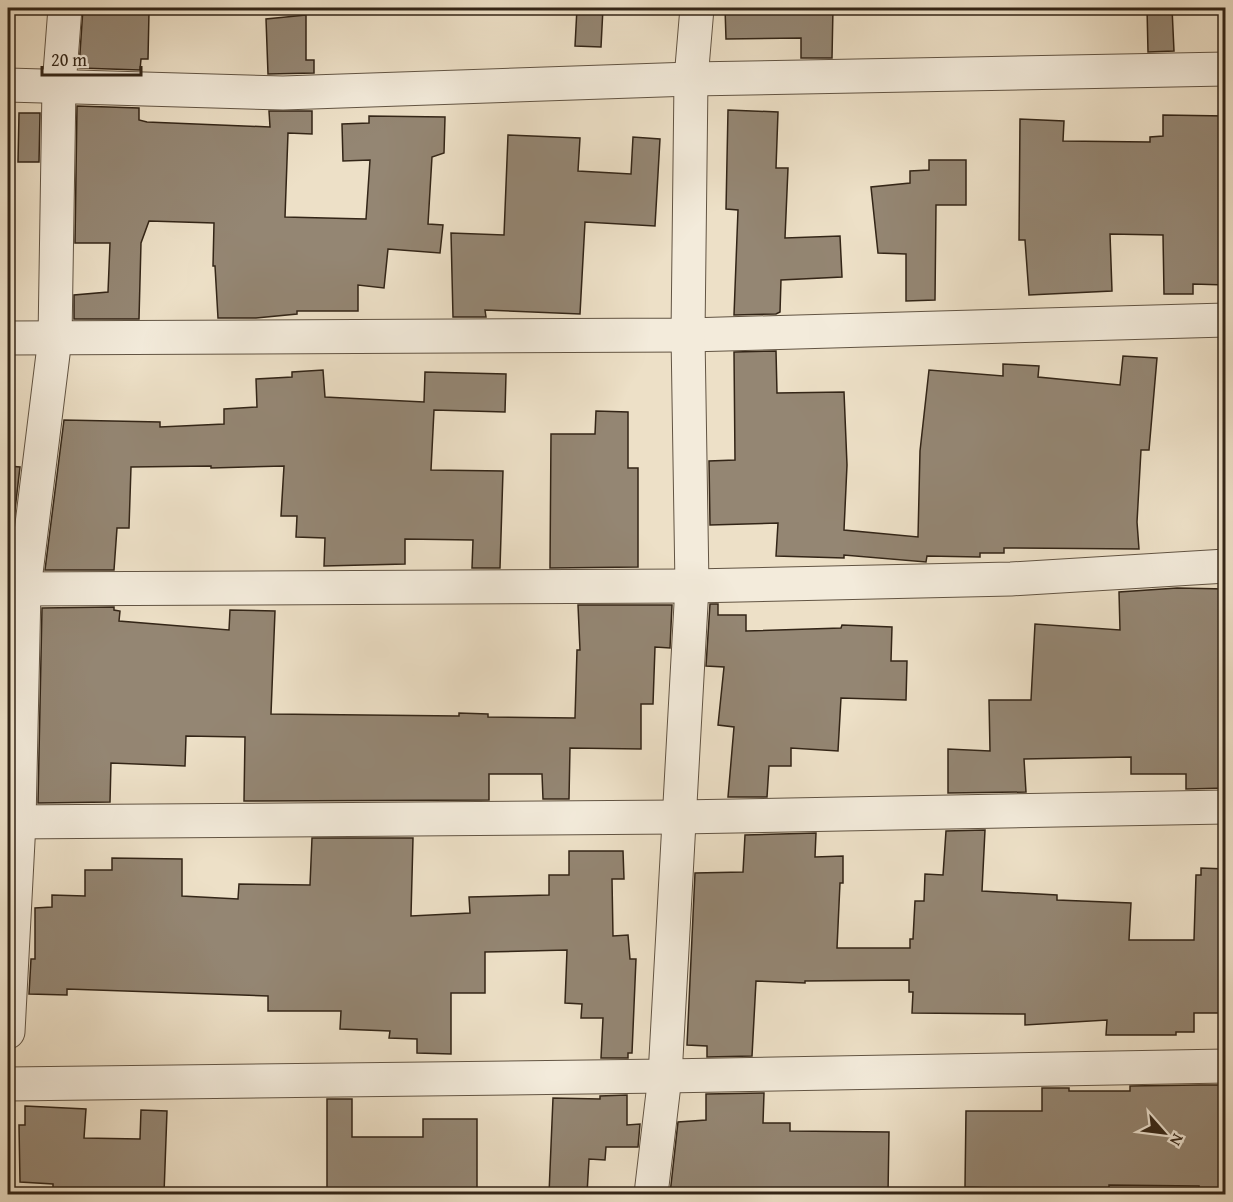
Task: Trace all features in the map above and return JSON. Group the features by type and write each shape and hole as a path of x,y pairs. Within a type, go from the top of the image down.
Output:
{"street":[{"path":"8,1032 16,589 55,338 59,86 65,8"},
{"path":"651,1194 665,1076 692,586 688,335 691,79 697,8"},
{"path":"8,85 283,93 691,79 1226,69"},
{"path":"8,338 688,335 1226,320"},
{"path":"16,589 692,586 1011,579 1226,566"},
{"path":"13,822 679,817 1226,807"},
{"path":"8,1084 1226,1066"}],"building":[{"path":"83,8 125,8 124,12 149,12 148,59 141,59 140,70 79,68"},
{"path":"577,8 603,8 601,47 575,46"},
{"path":"725,8 833,8 832,58 801,58 801,38 726,39"},
{"path":"1147,8 1172,8 1174,51 1148,52"},
{"path":"306,15 306,60 314,60 314,73 268,74 266,19"},
{"path":"77,106 139,108 139,120 147,122 270,127 269,111 312,111 312,134 288,133 285,217 366,219 370,160 343,161 342,124 369,123 369,116 445,117 444,153 432,157 428,224 443,225 440,253 388,249 384,288 358,285 358,311 297,311 297,314 256,318 218,318 215,266 213,266 214,223 149,221 141,243 139,319 74,319 74,295 108,292 110,243 75,243"},
{"path":"728,110 778,112 776,168 788,168 785,238 840,236 842,277 781,280 780,312 776,314 734,315 738,210 726,209"},
{"path":"19,113 40,113 39,162 18,162"},
{"path":"1163,115 1226,116 1226,285 1193,284 1193,294 1164,294 1163,235 1110,234 1112,291 1029,295 1025,240 1019,240 1020,119 1064,121 1063,141 1150,142 1150,137 1163,136"},
{"path":"508,135 580,138 578,171 631,174 633,137 660,139 655,226 585,222 580,314 485,310 486,317 453,317 451,233 504,235"},
{"path":"929,160 966,160 966,205 936,205 935,300 906,301 906,254 878,253 871,187 910,183 910,171 929,170"},
{"path":"776,351 777,393 844,392 847,465 844,530 918,537 920,451 929,370 1003,376 1003,364 1039,366 1038,377 1120,385 1123,356 1157,358 1149,450 1141,450 1137,522 1139,549 1004,548 1004,553 980,553 980,557 927,556 926,562 844,555 844,558 776,556 778,523 710,525 709,461 735,460 734,352"},
{"path":"323,370 325,397 424,402 425,372 506,374 505,412 434,410 431,470 503,471 500,568 472,568 473,540 405,539 405,564 324,566 325,538 296,537 297,516 281,516 284,466 211,468 211,466 131,467 129,528 117,528 114,570 45,570 64,420 160,422 160,427 224,424 224,409 257,407 256,379 292,377 292,372"},
{"path":"596,411 628,412 628,468 638,468 638,567 550,568 551,434 595,434"},
{"path":"8,466 20,467 8,570"},
{"path":"1177,588 1226,589 1226,788 1186,789 1186,774 1131,774 1131,757 1024,759 1026,792 948,793 948,749 990,751 989,700 1031,700 1035,624 1120,630 1119,592"},
{"path":"710,604 718,604 718,615 746,615 746,631 841,628 842,625 892,627 891,661 907,661 906,700 841,698 838,751 791,748 791,766 769,766 767,797 728,797 734,727 718,725 724,667 706,666"},
{"path":"578,605 672,605 670,648 655,647 653,704 641,704 641,749 570,748 569,799 543,799 542,774 489,774 489,800 244,801 245,737 186,736 185,766 111,763 110,802 38,803 42,608 114,607 114,610 120,611 119,621 229,630 230,610 275,611 271,714 459,716 459,713 488,714 488,717 575,718 577,650 580,650"},
{"path":"985,830 982,891 1057,895 1057,900 1131,903 1129,940 1194,940 1196,875 1201,875 1201,868 1226,869 1226,1013 1194,1013 1194,1032 1176,1032 1176,1035 1106,1035 1107,1020 1025,1025 1025,1014 912,1013 913,992 909,992 909,980 805,981 805,983 756,981 752,1056 707,1057 707,1046 687,1045 695,873 743,872 745,835 816,833 815,857 843,856 837,948 910,948 910,939 913,939 915,901 924,901 925,874 943,875 946,831"},
{"path":"312,838 413,838 411,916 470,913 469,897 549,895 549,875 569,875 569,851 623,851 624,879 612,879 613,936 628,935 630,959 636,959 632,1053 628,1053 628,1058 601,1058 603,1018 581,1018 582,1004 565,1003 567,950 485,952 485,993 451,993 451,1054 417,1053 417,1039 389,1038 390,1031 340,1029 341,1011 268,1011 268,996 67,989 67,995 29,994 31,959 35,959 35,908 52,907 52,895 85,896 85,870 112,870 112,858 182,859 182,896 238,899 239,884 310,885"},
{"path":"1226,1085 1226,1189 1199,1189 1199,1186 1109,1185 1109,1192 965,1187 966,1111 1042,1111 1042,1088 1069,1088 1069,1091 1130,1091 1130,1086"},
{"path":"764,1093 763,1123 790,1123 790,1131 889,1132 888,1194 670,1194 678,1122 706,1120 706,1094"},
{"path":"627,1095 627,1125 640,1124 638,1147 606,1147 605,1160 589,1159 587,1194 549,1194 553,1098 600,1099 600,1096"},
{"path":"327,1099 352,1099 352,1137 423,1137 423,1119 477,1119 477,1194 327,1194"},
{"path":"25,1106 86,1109 84,1138 140,1139 141,1110 167,1111 164,1194 53,1194 53,1184 20,1182 19,1125 25,1125"}]}
